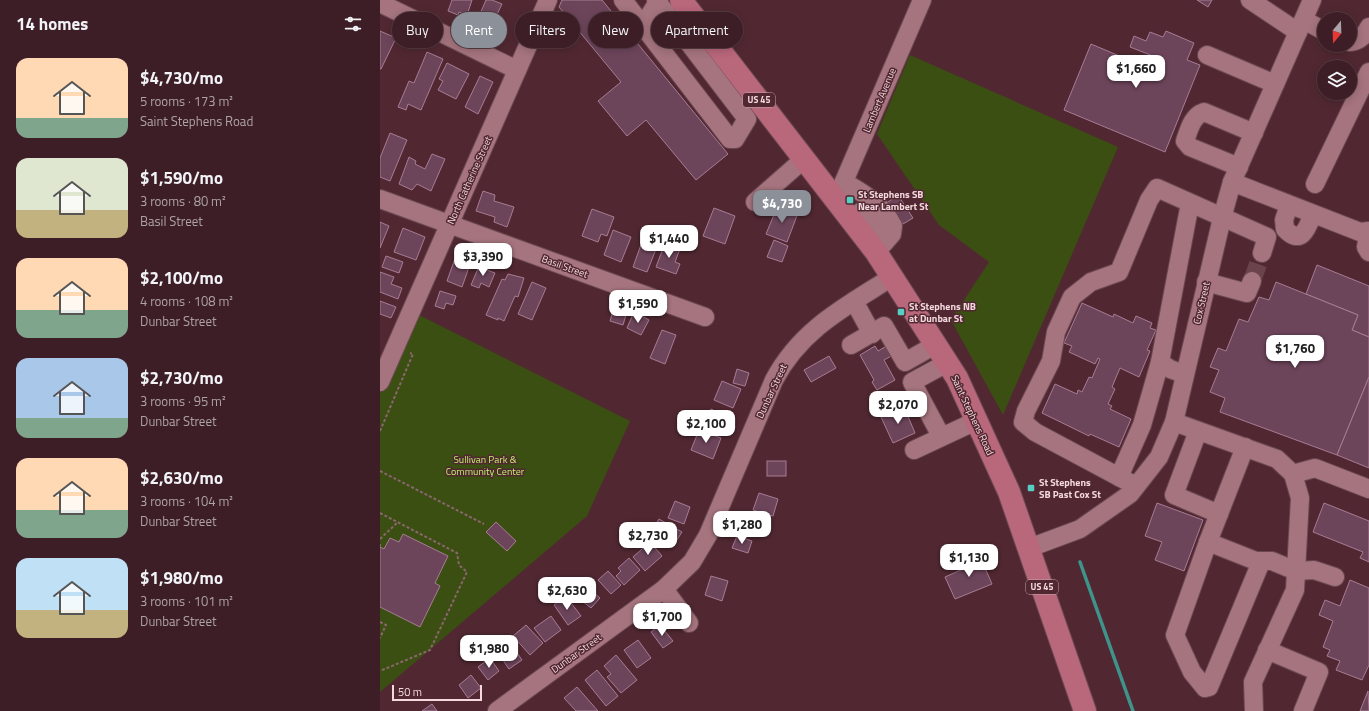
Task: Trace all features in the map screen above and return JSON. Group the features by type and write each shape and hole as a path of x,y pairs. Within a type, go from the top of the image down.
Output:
{"main road":[{"name":"Saint Stephens Road","path":"681,0 754,111 804,159 861,209 880,247 892,277 957,378 1009,492 1086,711"}],"street":[{"name":"North Catherine Street","path":"380,382 548,0"},
{"path":"623,0 632,12"},
{"name":"Lambert Avenue","path":"840,191 922,0"},
{"path":"1250,0 1301,26 1317,29"},
{"name":"Cox Street","path":"1029,548 1080,529 1130,494 1158,457 1174,422 1184,374 1222,218 1236,174 1312,0"},
{"path":"658,1 754,111 735,139 730,138 643,26 658,1"},
{"path":"380,3 517,70"},
{"path":"1357,40 1365,35 1369,27"},
{"path":"1207,55 1275,84"},
{"path":"1315,184 1369,72"},
{"path":"1254,133 1204,112 1198,114 1191,124 1185,141 1190,147 1289,204 1360,232 1369,231 1366,247 1369,252"},
{"path":"755,202 804,159"},
{"path":"1136,486 1035,432 1023,422 1026,411 1051,361 1056,332 1072,297 1091,282 1119,272 1149,200 1157,188 1267,237 1262,253"},
{"path":"840,191 861,209 888,215 893,226 892,234 880,247"},
{"name":"Basil Street","path":"380,199 705,317"},
{"path":"1119,477 1142,425 1160,362 1190,204"},
{"path":"1289,204 1284,220 1285,229 1294,236 1300,236 1305,232 1313,214"},
{"name":"Dunbar Street","path":"497,711 664,589 692,562 700,550 785,360 822,322 892,277"},
{"path":"1206,282 1247,293 1252,281"},
{"path":"854,301 872,334"},
{"path":"851,345 884,326 905,362 941,354"},
{"path":"940,436 912,382 941,354"},
{"path":"1160,362 1170,369 1184,374"},
{"path":"914,450 940,436 976,421"},
{"path":"1174,422 1277,459 1293,474 1300,498 1295,590 1252,682 1254,711"},
{"path":"1198,430 1174,495 1219,514"},
{"path":"1246,447 1208,542 1175,635 1192,672 1205,688 1209,687 1261,562"},
{"path":"1293,474 1315,468 1369,489"},
{"path":"1208,542 1248,559 1261,562 1272,561 1296,571 1314,570 1335,577"},
{"path":"664,589 689,623"},
{"path":"1267,650 1319,672 1302,711"}],"path":[{"path":"380,431 413,354 410,353 412,348"},
{"path":"380,471 484,524"},
{"path":"380,512 457,552 459,565 467,572 430,650 380,671"},
{"path":"380,539 398,522"},
{"path":"380,622 386,625 380,638"}],"green space":[{"path":"910,55 1118,147 1003,415 951,320 989,262 939,225 877,134"},
{"name":"Sullivan Park & Community Center","path":"411,311 630,421 587,516 380,692 380,382"}],"building":[{"path":"452,0 472,0 468,12 448,11"},
{"path":"486,0 492,0 502,4 498,12 481,12"},
{"path":"562,0 602,0 612,12 588,12 588,42 580,32 580,12 563,12 559,7"},
{"path":"1197,0 1212,0 1208,7"},
{"path":"380,31 392,36 392,46 380,69"},
{"path":"1166,31 1194,43 1187,60 1200,65 1165,152 1064,110 1091,44 1148,68 1153,56 1130,47 1134,36 1146,41 1150,32 1163,37"},
{"path":"593,48 641,48 728,154 696,180 646,120 627,136 598,101 621,82"},
{"path":"427,52 443,59 421,110 408,104 406,110 398,107 409,81 414,83"},
{"path":"447,63 469,74 456,99 438,90 443,81 439,79"},
{"path":"480,76 493,82 478,114 465,107"},
{"path":"390,133 407,140 390,181 380,177 380,158"},
{"path":"432,154 445,159 431,191 417,184 412,190 399,184 409,157 416,161 415,164 425,169"},
{"path":"483,191 495,195 494,201 514,207 507,227 494,222 495,217 476,211"},
{"path":"898,195 913,218 903,224 888,202"},
{"path":"778,205 798,213 787,242 766,234"},
{"path":"714,208 735,216 725,244 703,236"},
{"path":"592,209 614,217 607,236 601,234 598,242 582,236"},
{"path":"380,222 389,226 380,248"},
{"path":"403,228 425,237 416,260 394,252"},
{"path":"613,230 631,237 621,262 604,255"},
{"path":"643,239 658,244 647,272 633,267"},
{"path":"774,240 788,246 782,262 767,257"},
{"path":"665,243 680,249 675,262 680,264 676,274 656,267"},
{"path":"458,250 473,256 462,287 447,281"},
{"path":"386,256 403,262 399,273 382,267"},
{"path":"480,264 488,267 487,270 495,273 489,287 481,283 479,288 471,285"},
{"path":"1317,265 1369,286 1369,337 1352,330 1358,315 1306,294"},
{"path":"380,272 394,277 391,284 402,288 398,299 380,292"},
{"path":"508,274 524,278 518,297 515,296 504,321 486,315 502,279 505,280"},
{"path":"532,282 546,288 532,320 518,314"},
{"path":"1276,282 1358,315 1352,330 1369,337 1369,377 1337,455 1220,412 1225,398 1210,392 1219,370 1210,367 1218,348 1226,351 1239,319 1248,322 1259,297 1269,300"},
{"path":"440,291 456,296 453,305 446,303 444,309 435,306"},
{"path":"380,301 396,307 391,318 380,314"},
{"path":"1082,303 1113,317 1114,314 1133,323 1136,316 1152,323 1150,328 1156,330 1147,350 1150,351 1139,377 1120,368 1112,387 1115,389 1108,404 1112,406 1110,409 1131,419 1119,447 1090,434 1089,436 1042,413 1055,384 1077,394 1078,390 1082,392 1089,377 1092,378 1100,359 1098,358 1095,364 1069,352 1072,346 1064,343"},
{"path":"615,304 628,308 623,325 610,321"},
{"path":"634,312 649,320 641,335 627,328"},
{"path":"662,330 676,335 665,364 650,358"},
{"path":"890,344 895,354 884,360 895,380 877,390 872,382 874,380 860,355 875,346 878,351"},
{"path":"829,356 836,368 811,382 804,370"},
{"path":"737,369 749,373 745,386 733,383"},
{"path":"1369,377 1369,468 1337,455"},
{"path":"722,381 741,389 733,408 714,400"},
{"path":"904,407 915,433 893,443 881,417"},
{"path":"711,409 728,417 722,429 705,422"},
{"path":"699,430 721,438 713,459 691,450"},
{"path":"767,461 786,461 786,476 767,476"},
{"path":"759,493 778,499 773,516 753,510"},
{"path":"675,501 690,507 684,524 668,518"},
{"path":"1157,503 1203,520 1184,571 1155,560 1162,542 1145,536"},
{"path":"1324,503 1369,521 1369,562 1360,558 1363,552 1313,532"},
{"path":"746,513 765,519 760,534 742,528"},
{"path":"659,519 682,532 673,546 650,533"},
{"path":"496,522 516,541 507,551 486,532"},
{"path":"403,534 448,556 435,583 440,586 420,627 380,607 380,547 384,549 390,538 399,542"},
{"path":"737,536 752,541 748,553 732,548"},
{"path":"650,542 662,556 645,571 633,557"},
{"path":"978,552 992,584 955,599 945,577 970,566 966,557"},
{"path":"629,558 640,570 624,585 616,576 621,571 618,568"},
{"path":"608,571 621,585 611,594 598,580"},
{"path":"711,576 728,581 722,601 705,595"},
{"path":"1350,580 1369,588 1369,665 1362,680 1336,670 1340,661 1327,656 1330,650 1323,647 1333,621 1319,615 1325,600 1340,606"},
{"path":"586,586 600,598 591,608 577,597"},
{"path":"566,596 581,616 568,625 554,605"},
{"path":"551,616 561,630 545,642 534,628"},
{"path":"526,625 543,643 530,655 513,636"},
{"path":"660,625 673,641 663,648 651,632"},
{"path":"508,639 522,660 509,669 496,650"},
{"path":"638,640 651,658 637,668 624,650"},
{"path":"616,655 637,680 621,693 607,677 611,674 604,666"},
{"path":"490,658 499,671 488,680 478,667"},
{"path":"597,670 618,696 606,706 585,680"},
{"path":"471,675 481,688 468,698 459,685"},
{"path":"577,687 598,711 576,711 564,698"},
{"path":"1368,691 1369,711 1360,711"},
{"path":"432,704 437,711 422,711"}],"waterway":[{"path":"1080,562 1133,711"}],"tunnel":[{"path":"1252,281 1262,253"}],"place":[{"name":"St Stephens SB Near Lambert St","path":"850,200"},
{"name":"St Stephens NB at Dunbar St","path":"901,312"},
{"name":"St Stephens SB Past Cox St","path":"1031,488"}]}
